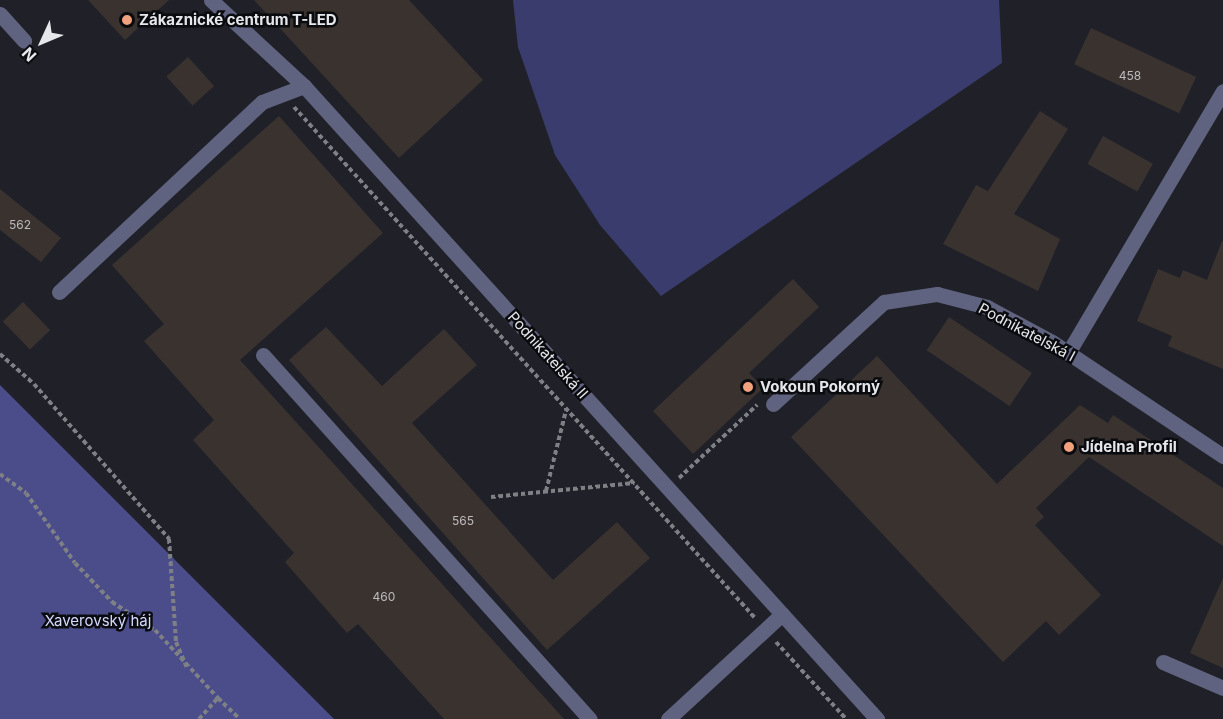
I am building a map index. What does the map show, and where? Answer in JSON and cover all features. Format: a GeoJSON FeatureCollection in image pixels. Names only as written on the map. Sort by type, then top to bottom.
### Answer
{"type":"FeatureCollection","features":[{"type":"Feature","properties":{"kind":"lane","name":"Podnikatelská Ⅱ"},"geometry":{"type":"LineString","coordinates":[[211,0],[304,86],[877,719]]}},
{"type":"Feature","properties":{"kind":"lane"},"geometry":{"type":"LineString","coordinates":[[0,14],[24,41]]}},
{"type":"Feature","properties":{"kind":"lane"},"geometry":{"type":"LineString","coordinates":[[59,292],[262,102],[304,86]]}},
{"type":"Feature","properties":{"kind":"lane"},"geometry":{"type":"LineString","coordinates":[[1068,353],[1223,91]]}},
{"type":"Feature","properties":{"kind":"lane","name":"Podnikatelská Ⅰ"},"geometry":{"type":"LineString","coordinates":[[773,404],[884,302],[937,294],[987,307],[1068,353],[1223,456]]}},
{"type":"Feature","properties":{"kind":"lane"},"geometry":{"type":"LineString","coordinates":[[263,355],[590,719]]}},
{"type":"Feature","properties":{"kind":"lane"},"geometry":{"type":"LineString","coordinates":[[668,719],[782,614]]}},
{"type":"Feature","properties":{"kind":"lane"},"geometry":{"type":"LineString","coordinates":[[1163,662],[1223,688]]}},
{"type":"Feature","properties":{"kind":"path"},"geometry":{"type":"LineString","coordinates":[[282,93],[846,719]]}},
{"type":"Feature","properties":{"kind":"path"},"geometry":{"type":"LineString","coordinates":[[0,354],[34,384],[168,539],[176,642],[187,668]]}},
{"type":"Feature","properties":{"kind":"path"},"geometry":{"type":"LineString","coordinates":[[687,470],[758,405],[773,404]]}},
{"type":"Feature","properties":{"kind":"path"},"geometry":{"type":"LineString","coordinates":[[546,492],[567,409]]}},
{"type":"Feature","properties":{"kind":"path"},"geometry":{"type":"LineString","coordinates":[[0,474],[26,493],[75,563],[97,586],[155,630],[187,668],[240,719]]}},
{"type":"Feature","properties":{"kind":"path"},"geometry":{"type":"LineString","coordinates":[[491,497],[661,481]]}},
{"type":"Feature","properties":{"kind":"path"},"geometry":{"type":"LineString","coordinates":[[199,719],[218,698]]}},
{"type":"Feature","properties":{"kind":"shaded area"},"geometry":{"type":"Polygon","coordinates":[[[513,0],[999,0],[1002,63],[661,296],[600,225],[555,155],[518,47],[513,0]]]}},
{"type":"Feature","properties":{"kind":"green space","name":"Xaverovský háj"},"geometry":{"type":"Polygon","coordinates":[[[0,385],[334,719],[0,719],[0,385]]]}},
{"type":"Feature","properties":{"kind":"building","name":"Zákaznické centrum T-LED"},"geometry":{"type":"Polygon","coordinates":[[[88,0],[169,0],[125,40],[88,0]]]}},
{"type":"Feature","properties":{"kind":"building"},"geometry":{"type":"Polygon","coordinates":[[[254,0],[409,0],[483,80],[399,158],[254,0]]]}},
{"type":"Feature","properties":{"kind":"building"},"geometry":{"type":"Polygon","coordinates":[[[1091,28],[1196,77],[1179,113],[1074,64],[1091,28]]]}},
{"type":"Feature","properties":{"kind":"building"},"geometry":{"type":"Polygon","coordinates":[[[188,57],[214,86],[193,105],[166,76],[188,57]]]}},
{"type":"Feature","properties":{"kind":"building"},"geometry":{"type":"Polygon","coordinates":[[[1040,111],[1068,129],[1014,214],[1060,239],[1038,291],[943,244],[976,185],[988,191],[1040,111]]]}},
{"type":"Feature","properties":{"kind":"building"},"geometry":{"type":"Polygon","coordinates":[[[279,116],[383,233],[240,360],[564,719],[444,719],[358,624],[347,633],[285,562],[294,553],[193,440],[214,420],[144,341],[164,324],[112,265],[279,116]]]}},
{"type":"Feature","properties":{"kind":"building"},"geometry":{"type":"Polygon","coordinates":[[[1103,136],[1153,164],[1137,192],[1087,164],[1103,136]]]}},
{"type":"Feature","properties":{"kind":"building"},"geometry":{"type":"Polygon","coordinates":[[[0,189],[61,238],[41,262],[0,230],[0,189]]]}},
{"type":"Feature","properties":{"kind":"building"},"geometry":{"type":"Polygon","coordinates":[[[1222,241],[1223,369],[1168,346],[1172,336],[1137,321],[1158,269],[1180,278],[1183,270],[1207,280],[1222,241]]]}},
{"type":"Feature","properties":{"kind":"building"},"geometry":{"type":"Polygon","coordinates":[[[793,279],[819,307],[749,373],[763,388],[693,454],[653,411],[793,279]]]}},
{"type":"Feature","properties":{"kind":"building"},"geometry":{"type":"Polygon","coordinates":[[[23,302],[50,330],[30,350],[3,321],[23,302]]]}},
{"type":"Feature","properties":{"kind":"building"},"geometry":{"type":"Polygon","coordinates":[[[949,317],[1032,373],[1010,406],[927,350],[949,317]]]}},
{"type":"Feature","properties":{"kind":"building"},"geometry":{"type":"Polygon","coordinates":[[[326,327],[382,386],[444,329],[477,365],[412,423],[553,580],[617,522],[650,558],[547,650],[289,360],[326,327]]]}},
{"type":"Feature","properties":{"kind":"building"},"geometry":{"type":"Polygon","coordinates":[[[877,356],[997,484],[1080,405],[1108,423],[1113,415],[1223,488],[1223,546],[1089,457],[1036,508],[1044,517],[1035,525],[1101,595],[1059,635],[1046,621],[1003,662],[791,437],[877,356]]]}},
{"type":"Feature","properties":{"kind":"building"},"geometry":{"type":"Polygon","coordinates":[[[1223,578],[1223,668],[1190,653],[1223,578]]]}},
{"type":"Feature","properties":{"kind":"place","name":"Zákaznické centrum T-LED"},"geometry":{"type":"Point","coordinates":[127,20]}},
{"type":"Feature","properties":{"kind":"place","name":"Vokoun Pokorný"},"geometry":{"type":"Point","coordinates":[748,387]}},
{"type":"Feature","properties":{"kind":"place","name":"Jídelna Profil"},"geometry":{"type":"Point","coordinates":[1069,447]}}]}
